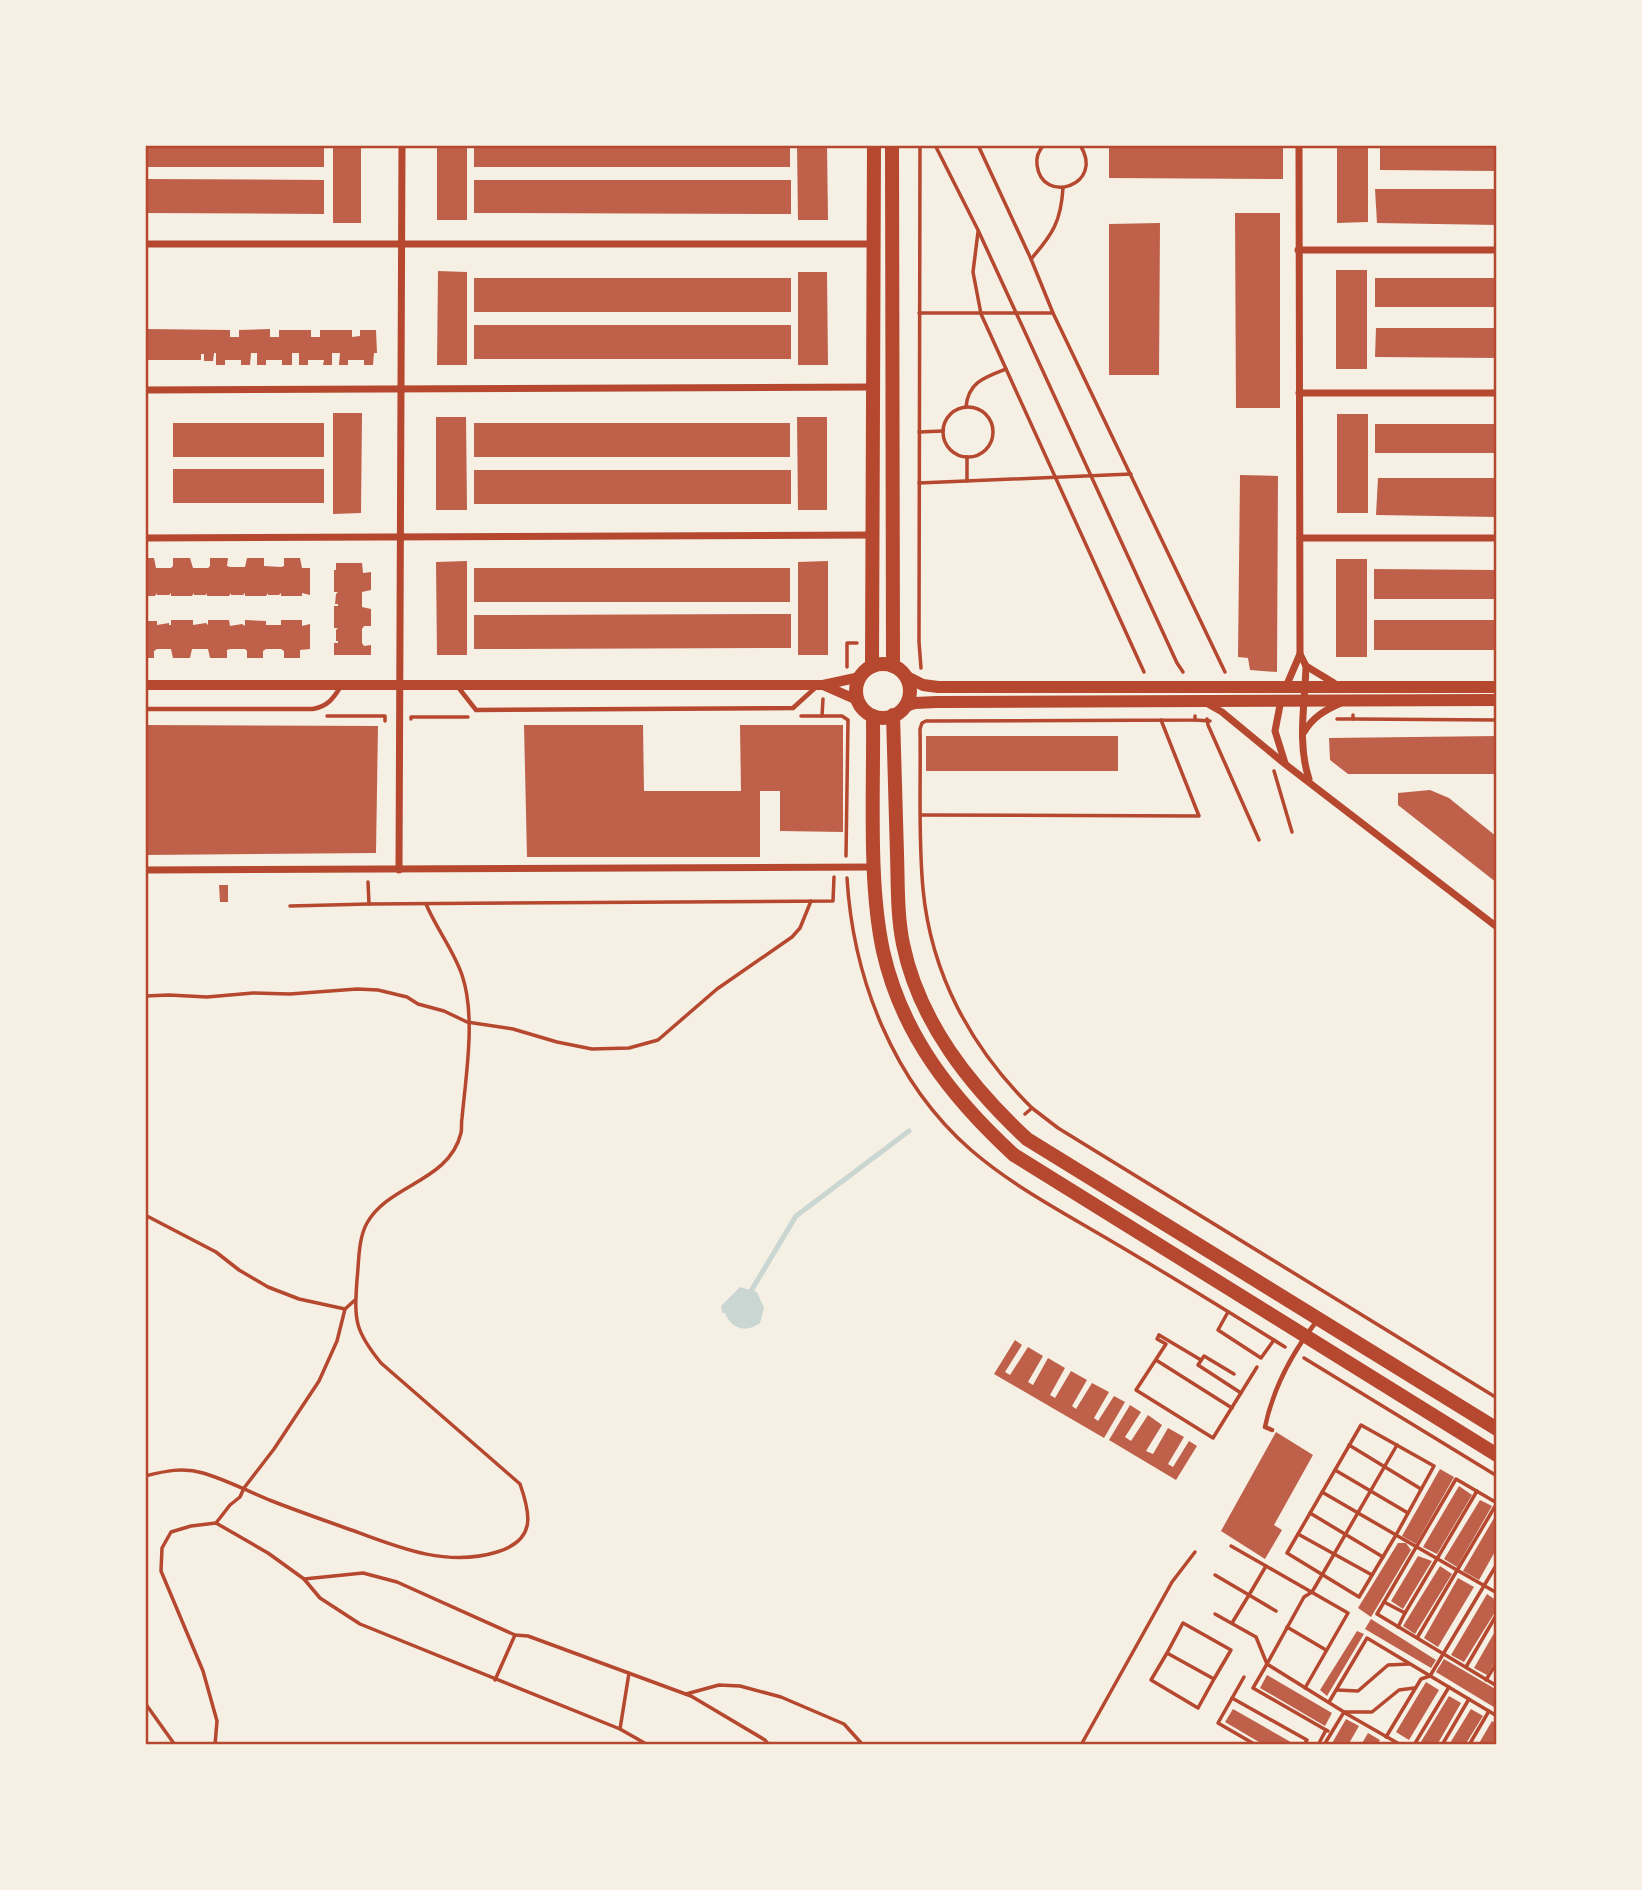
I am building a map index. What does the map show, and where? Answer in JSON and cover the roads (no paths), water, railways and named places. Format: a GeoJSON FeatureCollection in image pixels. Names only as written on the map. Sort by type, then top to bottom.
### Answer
{"type":"FeatureCollection","features":[{"type":"Feature","properties":{"kind":"main road"},"geometry":{"type":"LineString","coordinates":[[872,666],[874,145]]}},
{"type":"Feature","properties":{"kind":"main road"},"geometry":{"type":"LineString","coordinates":[[892,145],[893,666]]}},
{"type":"Feature","properties":{"kind":"main road"},"geometry":{"type":"LineString","coordinates":[[1497,687],[1260,687],[1194,694],[915,703],[880,718],[861,707],[856,685],[872,666],[879,664],[893,666],[923,685],[938,687],[1194,694],[1305,701],[1497,700]]}},
{"type":"Feature","properties":{"kind":"main road"},"geometry":{"type":"LineString","coordinates":[[905,676],[910,691],[899,711],[898,905],[902,944],[916,990],[935,1028],[964,1072],[992,1107],[1027,1139],[1497,1429]]}},
{"type":"Feature","properties":{"kind":"main road"},"geometry":{"type":"LineString","coordinates":[[873,716],[874,867],[883,950],[898,999],[918,1039],[940,1076],[977,1122],[1014,1155],[1497,1455]]}},
{"type":"Feature","properties":{"kind":"street"},"geometry":{"type":"LineString","coordinates":[[398,870],[402,145]]}},
{"type":"Feature","properties":{"kind":"street"},"geometry":{"type":"LineString","coordinates":[[1299,145],[1300,654],[1306,666],[1301,742],[1309,780]]}},
{"type":"Feature","properties":{"kind":"street"},"geometry":{"type":"LineString","coordinates":[[145,244],[874,244]]}},
{"type":"Feature","properties":{"kind":"street"},"geometry":{"type":"LineString","coordinates":[[1298,250],[1497,250]]}},
{"type":"Feature","properties":{"kind":"street"},"geometry":{"type":"LineString","coordinates":[[145,390],[873,387]]}},
{"type":"Feature","properties":{"kind":"street"},"geometry":{"type":"LineString","coordinates":[[1299,393],[1497,393]]}},
{"type":"Feature","properties":{"kind":"street"},"geometry":{"type":"LineString","coordinates":[[145,538],[873,534]]}},
{"type":"Feature","properties":{"kind":"street"},"geometry":{"type":"LineString","coordinates":[[1300,538],[1497,538]]}},
{"type":"Feature","properties":{"kind":"street"},"geometry":{"type":"LineString","coordinates":[[1285,764],[1275,730],[1281,700],[1300,654]]}},
{"type":"Feature","properties":{"kind":"street"},"geometry":{"type":"LineString","coordinates":[[1306,666],[1330,682],[1345,687]]}},
{"type":"Feature","properties":{"kind":"street"},"geometry":{"type":"LineString","coordinates":[[1260,687],[1281,680],[1291,672]]}},
{"type":"Feature","properties":{"kind":"street"},"geometry":{"type":"LineString","coordinates":[[145,685],[820,685],[860,677]]}},
{"type":"Feature","properties":{"kind":"street"},"geometry":{"type":"LineString","coordinates":[[820,685],[858,700]]}},
{"type":"Feature","properties":{"kind":"street"},"geometry":{"type":"LineString","coordinates":[[1194,694],[1222,712],[1285,764],[1497,927]]}},
{"type":"Feature","properties":{"kind":"street"},"geometry":{"type":"LineString","coordinates":[[1301,742],[1305,730],[1320,714],[1353,699]]}},
{"type":"Feature","properties":{"kind":"street"},"geometry":{"type":"LineString","coordinates":[[145,870],[874,867]]}},
{"type":"Feature","properties":{"kind":"lane"},"geometry":{"type":"LineString","coordinates":[[145,709],[313,709],[323,707],[332,700],[341,685]]}},
{"type":"Feature","properties":{"kind":"lane"},"geometry":{"type":"LineString","coordinates":[[458,686],[475,710],[489,710],[793,708],[820,685]]}},
{"type":"Feature","properties":{"kind":"lane"},"geometry":{"type":"LineString","coordinates":[[1272,1430],[1265,1427],[1270,1404],[1294,1352],[1319,1319]]}},
{"type":"Feature","properties":{"kind":"waterway"},"geometry":{"type":"LineString","coordinates":[[751,1291],[796,1216],[909,1131]]}}]}
